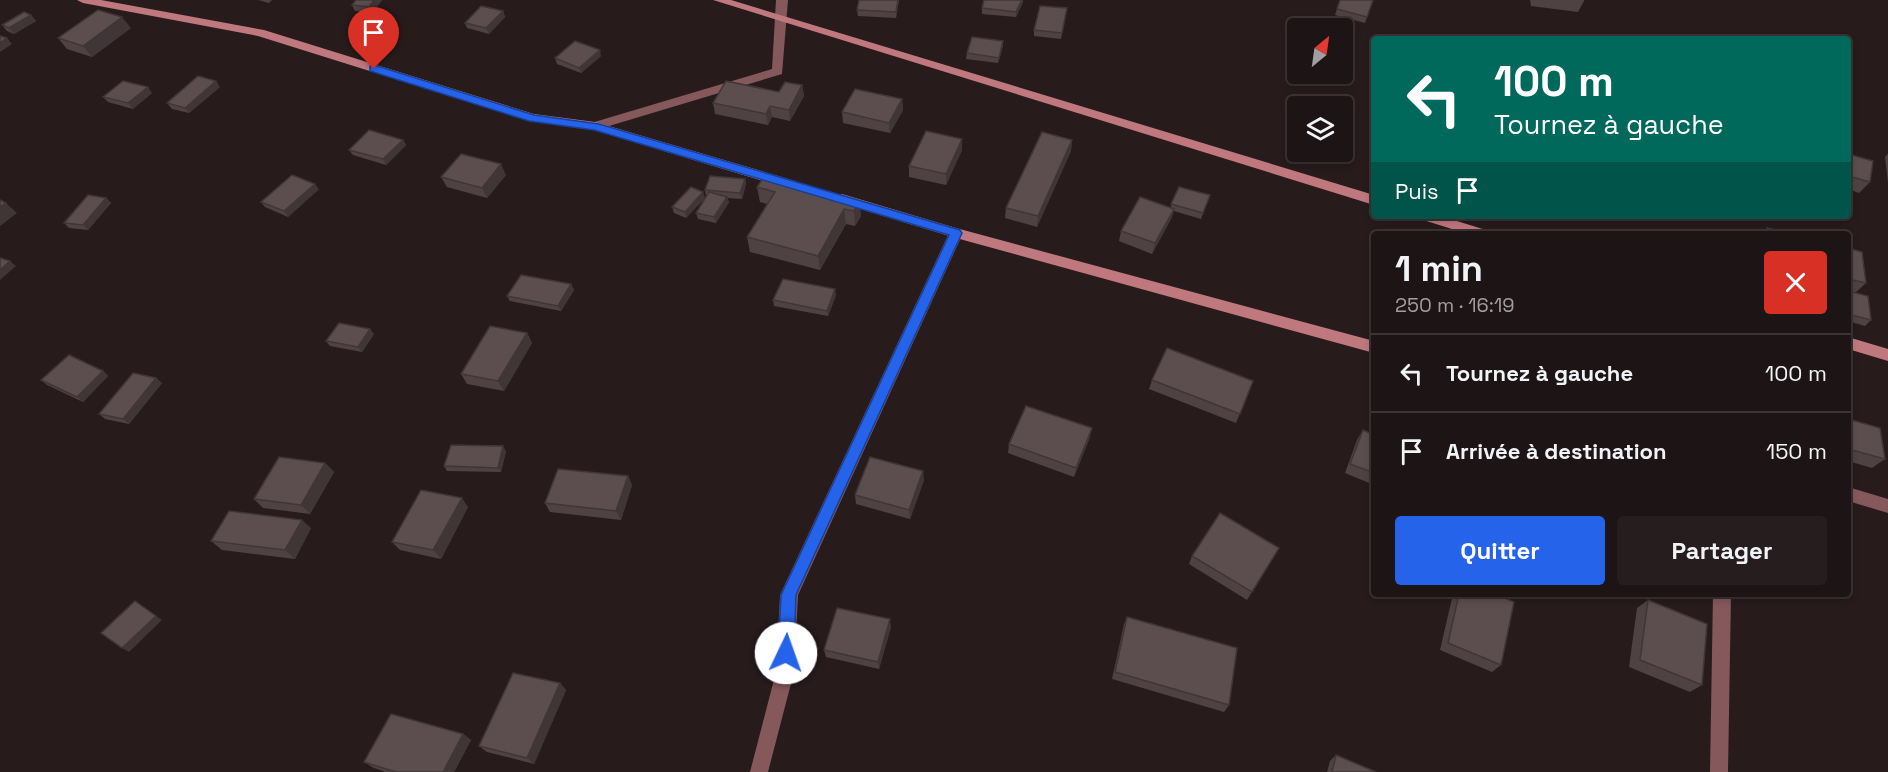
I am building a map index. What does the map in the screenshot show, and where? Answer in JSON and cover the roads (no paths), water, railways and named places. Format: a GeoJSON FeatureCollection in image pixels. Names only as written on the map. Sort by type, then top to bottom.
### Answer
{"type":"FeatureCollection","features":[{"type":"Feature","properties":{"kind":"street"},"geometry":{"type":"LineString","coordinates":[[83,0],[260,33],[533,118],[595,126],[798,186]]}},
{"type":"Feature","properties":{"kind":"street"},"geometry":{"type":"LineString","coordinates":[[719,0],[1371,199]]}},
{"type":"Feature","properties":{"kind":"street"},"geometry":{"type":"LineString","coordinates":[[595,126],[778,71],[782,0]]}},
{"type":"Feature","properties":{"kind":"street"},"geometry":{"type":"LineString","coordinates":[[832,196],[956,233],[1371,346]]}},
{"type":"Feature","properties":{"kind":"street"},"geometry":{"type":"LineString","coordinates":[[1432,219],[1458,230]]}},
{"type":"Feature","properties":{"kind":"street"},"geometry":{"type":"LineString","coordinates":[[759,772],[785,672],[789,595],[956,233]]}},
{"type":"Feature","properties":{"kind":"street"},"geometry":{"type":"LineString","coordinates":[[1851,344],[1888,354]]}},
{"type":"Feature","properties":{"kind":"street"},"geometry":{"type":"LineString","coordinates":[[1851,495],[1888,506]]}},
{"type":"Feature","properties":{"kind":"street"},"geometry":{"type":"LineString","coordinates":[[1719,772],[1722,597]]}}]}
